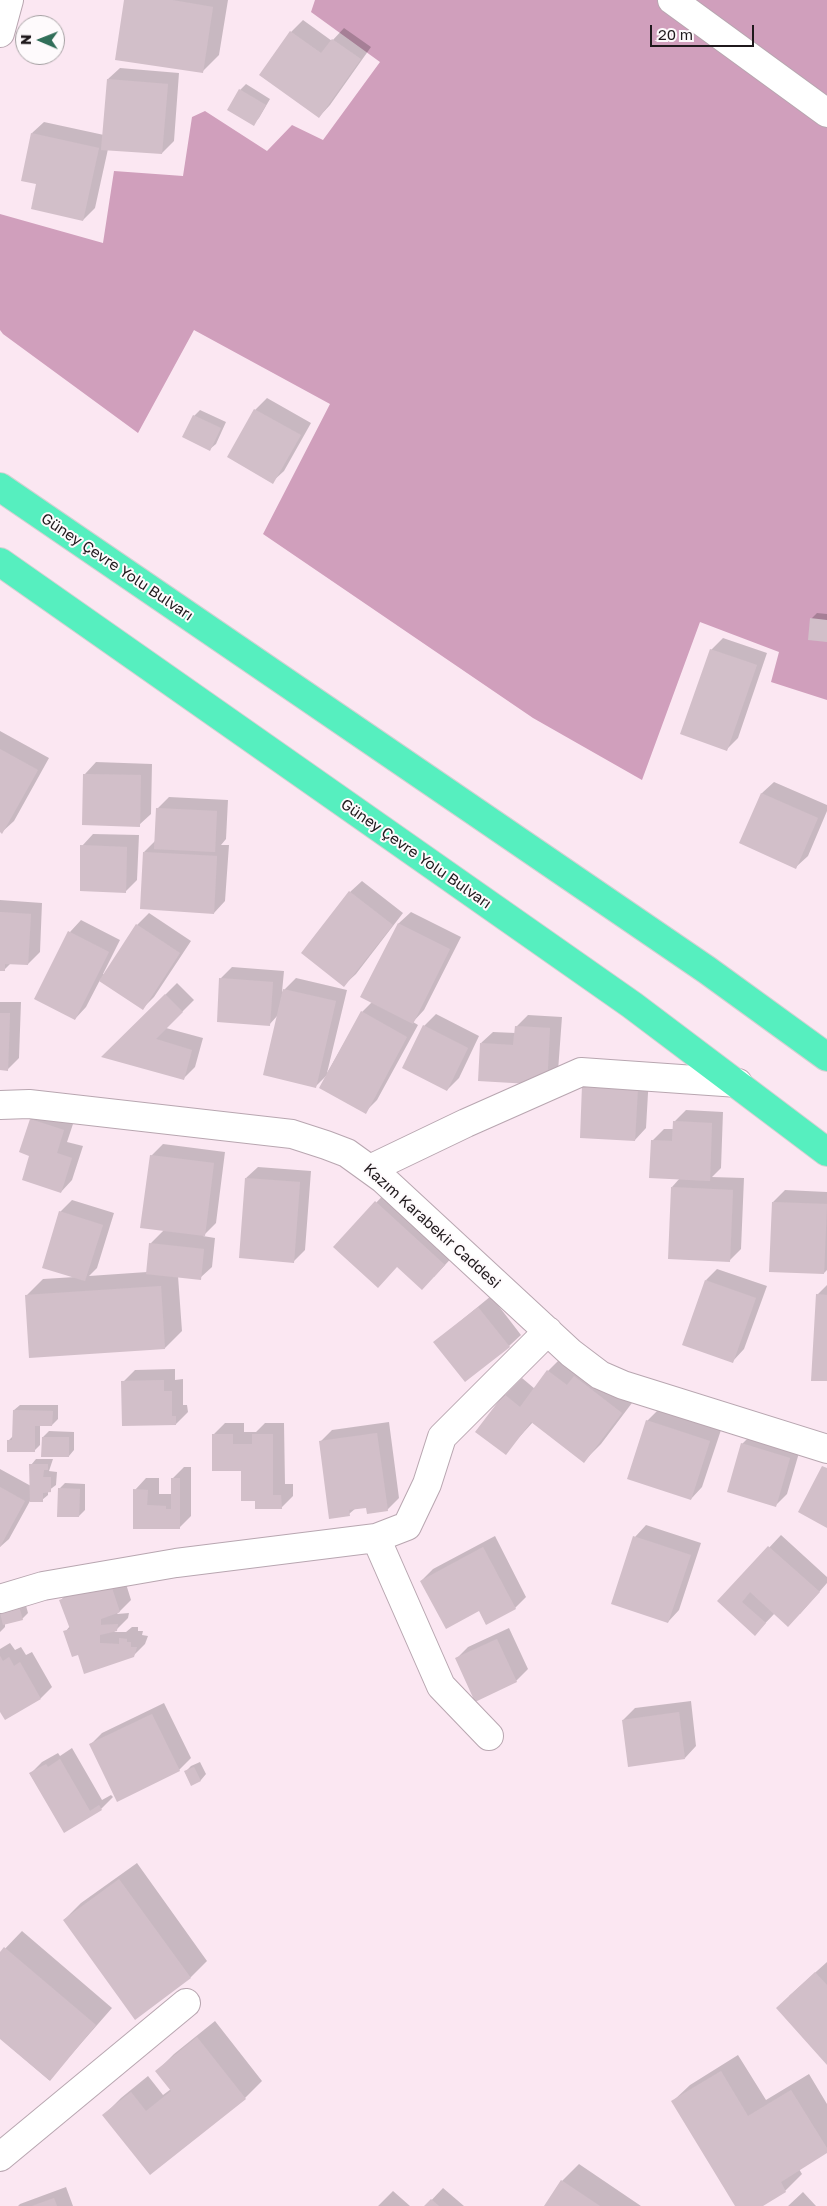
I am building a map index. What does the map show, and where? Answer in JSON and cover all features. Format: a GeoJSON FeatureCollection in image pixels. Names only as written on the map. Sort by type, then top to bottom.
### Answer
{"type":"FeatureCollection","features":[{"type":"Feature","properties":{"kind":"highway","name":"Güney Çevre Yolu Bulvarı"},"geometry":{"type":"LineString","coordinates":[[0,487],[707,970],[827,1057]]}},
{"type":"Feature","properties":{"kind":"highway","name":"Güney Çevre Yolu Bulvarı"},"geometry":{"type":"LineString","coordinates":[[0,562],[632,1004],[827,1152]]}},
{"type":"Feature","properties":{"kind":"street"},"geometry":{"type":"LineString","coordinates":[[0,33],[9,0]]}},
{"type":"Feature","properties":{"kind":"street"},"geometry":{"type":"LineString","coordinates":[[672,0],[827,113]]}},
{"type":"Feature","properties":{"kind":"street"},"geometry":{"type":"LineString","coordinates":[[370,1169],[466,1123],[581,1072],[738,1083]]}},
{"type":"Feature","properties":{"kind":"street","name":"Kazım Karabekir Caddesi"},"geometry":{"type":"LineString","coordinates":[[0,1104],[29,1104],[292,1134],[347,1153],[370,1169],[571,1353],[600,1374],[623,1385],[827,1449]]}},
{"type":"Feature","properties":{"kind":"street"},"geometry":{"type":"LineString","coordinates":[[0,1599],[43,1586],[176,1563],[376,1538],[407,1526],[427,1484],[442,1437],[548,1331]]}},
{"type":"Feature","properties":{"kind":"street"},"geometry":{"type":"LineString","coordinates":[[376,1538],[441,1686],[489,1736]]}},
{"type":"Feature","properties":{"kind":"street"},"geometry":{"type":"LineString","coordinates":[[0,2157],[186,2003]]}},
{"type":"Feature","properties":{"kind":"shaded area"},"geometry":{"type":"Polygon","coordinates":[[[315,0],[827,0],[827,700],[771,682],[779,652],[700,622],[642,780],[533,718],[263,534],[330,404],[194,330],[138,433],[0,330],[0,214],[103,243],[114,171],[183,176],[192,117],[205,111],[267,151],[292,125],[323,140],[380,62],[311,12],[315,0]]]}},
{"type":"Feature","properties":{"kind":"building"},"geometry":{"type":"Polygon","coordinates":[[[124,0],[172,0],[213,7],[203,73],[115,60],[124,0]]]}},
{"type":"Feature","properties":{"kind":"building"},"geometry":{"type":"Polygon","coordinates":[[[290,31],[321,53],[332,39],[361,59],[319,118],[259,75],[290,31]]]}},
{"type":"Feature","properties":{"kind":"building"},"geometry":{"type":"Polygon","coordinates":[[[107,79],[168,84],[162,154],[101,150],[107,79]]]}},
{"type":"Feature","properties":{"kind":"building"},"geometry":{"type":"Polygon","coordinates":[[[239,89],[266,105],[254,126],[227,110],[239,89]]]}},
{"type":"Feature","properties":{"kind":"building"},"geometry":{"type":"Polygon","coordinates":[[[31,133],[99,148],[83,221],[31,209],[36,184],[21,181],[31,133]]]}},
{"type":"Feature","properties":{"kind":"building"},"geometry":{"type":"Polygon","coordinates":[[[254,409],[301,435],[273,484],[227,457],[254,409]]]}},
{"type":"Feature","properties":{"kind":"building"},"geometry":{"type":"Polygon","coordinates":[[[193,415],[221,428],[210,451],[182,437],[193,415]]]}},
{"type":"Feature","properties":{"kind":"building"},"geometry":{"type":"Polygon","coordinates":[[[810,618],[827,620],[827,642],[808,640],[810,618]]]}},
{"type":"Feature","properties":{"kind":"building"},"geometry":{"type":"Polygon","coordinates":[[[710,649],[757,665],[727,751],[680,734],[710,649]]]}},
{"type":"Feature","properties":{"kind":"building"},"geometry":{"type":"Polygon","coordinates":[[[0,749],[38,770],[2,834],[0,832],[0,749]]]}},
{"type":"Feature","properties":{"kind":"building"},"geometry":{"type":"Polygon","coordinates":[[[83,774],[141,775],[140,827],[82,825],[83,774]]]}},
{"type":"Feature","properties":{"kind":"building"},"geometry":{"type":"Polygon","coordinates":[[[761,793],[818,818],[796,869],[739,843],[761,793]]]}},
{"type":"Feature","properties":{"kind":"building"},"geometry":{"type":"Polygon","coordinates":[[[156,808],[217,811],[215,852],[154,849],[156,808]]]}},
{"type":"Feature","properties":{"kind":"building"},"geometry":{"type":"Polygon","coordinates":[[[80,845],[127,847],[126,893],[80,891],[80,845]]]}},
{"type":"Feature","properties":{"kind":"building"},"geometry":{"type":"Polygon","coordinates":[[[143,852],[217,856],[214,914],[140,909],[143,852]]]}},
{"type":"Feature","properties":{"kind":"building"},"geometry":{"type":"Polygon","coordinates":[[[349,891],[393,925],[344,987],[301,953],[349,891]]]}},
{"type":"Feature","properties":{"kind":"building"},"geometry":{"type":"Polygon","coordinates":[[[0,912],[31,914],[28,965],[5,964],[5,971],[0,971],[0,912]]]}},
{"type":"Feature","properties":{"kind":"building"},"geometry":{"type":"Polygon","coordinates":[[[398,923],[450,949],[413,1024],[360,997],[398,923]]]}},
{"type":"Feature","properties":{"kind":"building"},"geometry":{"type":"Polygon","coordinates":[[[136,924],[180,953],[143,1010],[99,981],[136,924]]]}},
{"type":"Feature","properties":{"kind":"building"},"geometry":{"type":"Polygon","coordinates":[[[68,931],[109,952],[75,1020],[34,999],[68,931]]]}},
{"type":"Feature","properties":{"kind":"building"},"geometry":{"type":"Polygon","coordinates":[[[219,978],[273,982],[270,1026],[217,1022],[219,978]]]}},
{"type":"Feature","properties":{"kind":"building"},"geometry":{"type":"Polygon","coordinates":[[[283,989],[336,1001],[316,1088],[263,1075],[283,989]]]}},
{"type":"Feature","properties":{"kind":"building"},"geometry":{"type":"Polygon","coordinates":[[[165,994],[183,1012],[156,1039],[192,1050],[184,1080],[101,1057],[165,994]]]}},
{"type":"Feature","properties":{"kind":"building"},"geometry":{"type":"Polygon","coordinates":[[[361,1011],[407,1037],[366,1114],[319,1088],[361,1011]]]}},
{"type":"Feature","properties":{"kind":"building"},"geometry":{"type":"Polygon","coordinates":[[[0,1013],[10,1013],[8,1071],[0,1070],[0,1013]]]}},
{"type":"Feature","properties":{"kind":"building"},"geometry":{"type":"Polygon","coordinates":[[[423,1025],[468,1048],[447,1091],[402,1068],[423,1025]]]}},
{"type":"Feature","properties":{"kind":"building"},"geometry":{"type":"Polygon","coordinates":[[[515,1026],[550,1028],[547,1085],[478,1081],[480,1043],[513,1045],[515,1026]]]}},
{"type":"Feature","properties":{"kind":"building"},"geometry":{"type":"Polygon","coordinates":[[[582,1085],[638,1087],[635,1141],[580,1138],[582,1085]]]}},
{"type":"Feature","properties":{"kind":"building"},"geometry":{"type":"Polygon","coordinates":[[[30,1119],[64,1130],[57,1153],[72,1158],[61,1193],[22,1180],[29,1156],[19,1152],[30,1119]]]}},
{"type":"Feature","properties":{"kind":"building"},"geometry":{"type":"Polygon","coordinates":[[[673,1121],[712,1123],[710,1181],[649,1178],[651,1140],[672,1141],[673,1121]]]}},
{"type":"Feature","properties":{"kind":"building"},"geometry":{"type":"Polygon","coordinates":[[[150,1155],[214,1163],[205,1236],[140,1228],[150,1155]]]}},
{"type":"Feature","properties":{"kind":"building"},"geometry":{"type":"Polygon","coordinates":[[[245,1178],[300,1182],[294,1263],[239,1258],[245,1178]]]}},
{"type":"Feature","properties":{"kind":"building"},"geometry":{"type":"Polygon","coordinates":[[[671,1187],[733,1190],[730,1262],[668,1259],[671,1187]]]}},
{"type":"Feature","properties":{"kind":"building"},"geometry":{"type":"Polygon","coordinates":[[[375,1201],[445,1265],[422,1290],[397,1267],[378,1288],[333,1247],[375,1201]]]}},
{"type":"Feature","properties":{"kind":"building"},"geometry":{"type":"Polygon","coordinates":[[[772,1202],[827,1204],[824,1274],[769,1272],[772,1202]]]}},
{"type":"Feature","properties":{"kind":"building"},"geometry":{"type":"Polygon","coordinates":[[[59,1211],[103,1225],[85,1281],[42,1268],[59,1211]]]}},
{"type":"Feature","properties":{"kind":"building"},"geometry":{"type":"Polygon","coordinates":[[[149,1243],[204,1249],[201,1280],[146,1274],[149,1243]]]}},
{"type":"Feature","properties":{"kind":"building"},"geometry":{"type":"Polygon","coordinates":[[[705,1280],[756,1298],[733,1363],[682,1345],[705,1280]]]}},
{"type":"Feature","properties":{"kind":"building"},"geometry":{"type":"Polygon","coordinates":[[[161,1286],[165,1349],[29,1358],[25,1295],[161,1286]]]}},
{"type":"Feature","properties":{"kind":"building"},"geometry":{"type":"Polygon","coordinates":[[[816,1294],[827,1295],[827,1381],[811,1381],[816,1294]]]}},
{"type":"Feature","properties":{"kind":"building"},"geometry":{"type":"Polygon","coordinates":[[[478,1307],[510,1347],[465,1382],[433,1342],[478,1307]]]}},
{"type":"Feature","properties":{"kind":"building"},"geometry":{"type":"Polygon","coordinates":[[[547,1370],[567,1385],[574,1376],[622,1413],[584,1463],[531,1422],[506,1455],[475,1432],[504,1394],[520,1407],[547,1370]]]}},
{"type":"Feature","properties":{"kind":"building"},"geometry":{"type":"Polygon","coordinates":[[[164,1380],[164,1391],[172,1391],[172,1416],[176,1416],[176,1425],[122,1426],[121,1381],[164,1380]]]}},
{"type":"Feature","properties":{"kind":"building"},"geometry":{"type":"Polygon","coordinates":[[[13,1410],[53,1411],[52,1426],[35,1426],[35,1452],[7,1452],[7,1440],[12,1440],[13,1410]]]}},
{"type":"Feature","properties":{"kind":"building"},"geometry":{"type":"Polygon","coordinates":[[[646,1420],[710,1441],[691,1500],[627,1479],[646,1420]]]}},
{"type":"Feature","properties":{"kind":"building"},"geometry":{"type":"Polygon","coordinates":[[[377,1433],[388,1511],[367,1514],[366,1508],[349,1510],[350,1516],[329,1519],[319,1441],[377,1433]]]}},
{"type":"Feature","properties":{"kind":"building"},"geometry":{"type":"Polygon","coordinates":[[[212,1434],[233,1434],[233,1444],[252,1444],[252,1434],[273,1434],[273,1495],[281,1495],[282,1509],[255,1509],[255,1501],[241,1501],[241,1471],[212,1471],[212,1434]]]}},
{"type":"Feature","properties":{"kind":"building"},"geometry":{"type":"Polygon","coordinates":[[[42,1437],[69,1437],[69,1457],[41,1457],[42,1437]]]}},
{"type":"Feature","properties":{"kind":"building"},"geometry":{"type":"Polygon","coordinates":[[[741,1443],[790,1458],[776,1507],[727,1492],[741,1443]]]}},
{"type":"Feature","properties":{"kind":"building"},"geometry":{"type":"Polygon","coordinates":[[[29,1464],[48,1464],[48,1470],[44,1470],[43,1477],[51,1477],[51,1492],[43,1493],[43,1502],[30,1502],[29,1464]]]}},
{"type":"Feature","properties":{"kind":"building"},"geometry":{"type":"Polygon","coordinates":[[[822,1466],[827,1468],[827,1528],[798,1512],[822,1466]]]}},
{"type":"Feature","properties":{"kind":"building"},"geometry":{"type":"Polygon","coordinates":[[[171,1478],[180,1478],[180,1529],[133,1529],[133,1489],[148,1490],[147,1505],[166,1506],[166,1509],[171,1509],[171,1478]]]}},
{"type":"Feature","properties":{"kind":"building"},"geometry":{"type":"Polygon","coordinates":[[[0,1487],[25,1501],[0,1547],[0,1487]]]}},
{"type":"Feature","properties":{"kind":"building"},"geometry":{"type":"Polygon","coordinates":[[[58,1488],[80,1489],[79,1517],[57,1517],[58,1488]]]}},
{"type":"Feature","properties":{"kind":"building"},"geometry":{"type":"Polygon","coordinates":[[[633,1536],[691,1555],[668,1623],[611,1604],[633,1536]]]}},
{"type":"Feature","properties":{"kind":"building"},"geometry":{"type":"Polygon","coordinates":[[[768,1546],[820,1592],[788,1627],[750,1592],[742,1602],[766,1623],[755,1636],[717,1601],[768,1546]]]}},
{"type":"Feature","properties":{"kind":"building"},"geometry":{"type":"Polygon","coordinates":[[[483,1547],[516,1609],[486,1625],[479,1611],[446,1629],[420,1581],[483,1547]]]}},
{"type":"Feature","properties":{"kind":"building"},"geometry":{"type":"Polygon","coordinates":[[[110,1582],[120,1612],[101,1619],[101,1625],[118,1624],[117,1631],[100,1635],[100,1643],[119,1644],[119,1638],[127,1639],[127,1642],[131,1642],[131,1647],[137,1647],[134,1657],[84,1674],[78,1655],[72,1657],[63,1631],[70,1629],[59,1600],[110,1582]]]}},
{"type":"Feature","properties":{"kind":"building"},"geometry":{"type":"Polygon","coordinates":[[[18,1603],[23,1620],[3,1625],[0,1612],[18,1603]]]}},
{"type":"Feature","properties":{"kind":"building"},"geometry":{"type":"Polygon","coordinates":[[[497,1639],[517,1682],[475,1702],[455,1658],[497,1639]]]}},
{"type":"Feature","properties":{"kind":"building"},"geometry":{"type":"Polygon","coordinates":[[[0,1656],[3,1661],[9,1657],[14,1666],[20,1662],[41,1699],[5,1720],[0,1712],[0,1656]]]}},
{"type":"Feature","properties":{"kind":"building"},"geometry":{"type":"Polygon","coordinates":[[[679,1712],[685,1759],[628,1767],[622,1720],[679,1712]]]}},
{"type":"Feature","properties":{"kind":"building"},"geometry":{"type":"Polygon","coordinates":[[[152,1714],[180,1771],[117,1802],[89,1744],[152,1714]]]}},
{"type":"Feature","properties":{"kind":"building"},"geometry":{"type":"Polygon","coordinates":[[[60,1759],[90,1811],[99,1805],[102,1810],[64,1833],[29,1773],[46,1764],[48,1767],[60,1759]]]}},
{"type":"Feature","properties":{"kind":"building"},"geometry":{"type":"Polygon","coordinates":[[[194,1767],[201,1781],[191,1786],[184,1771],[194,1767]]]}},
{"type":"Feature","properties":{"kind":"building"},"geometry":{"type":"Polygon","coordinates":[[[119,1879],[191,1978],[135,2020],[63,1920],[119,1879]]]}},
{"type":"Feature","properties":{"kind":"building"},"geometry":{"type":"Polygon","coordinates":[[[4,1947],[96,2025],[50,2081],[0,2039],[0,1952],[4,1947]]]}},
{"type":"Feature","properties":{"kind":"building"},"geometry":{"type":"Polygon","coordinates":[[[815,1972],[827,1985],[827,2065],[776,2008],[815,1972]]]}},
{"type":"Feature","properties":{"kind":"building"},"geometry":{"type":"Polygon","coordinates":[[[197,2037],[246,2099],[150,2175],[102,2115],[131,2092],[146,2111],[171,2091],[155,2071],[197,2037]]]}},
{"type":"Feature","properties":{"kind":"building"},"geometry":{"type":"Polygon","coordinates":[[[721,2071],[748,2116],[791,2090],[827,2148],[827,2153],[781,2182],[786,2192],[763,2206],[735,2206],[671,2101],[721,2071]]]}},
{"type":"Feature","properties":{"kind":"building"},"geometry":{"type":"Polygon","coordinates":[[[561,2180],[600,2206],[544,2206],[561,2180]]]}},
{"type":"Feature","properties":{"kind":"building"},"geometry":{"type":"Polygon","coordinates":[[[54,2198],[57,2206],[32,2206],[54,2198]]]}},
{"type":"Feature","properties":{"kind":"building"},"geometry":{"type":"Polygon","coordinates":[[[431,2199],[439,2206],[424,2206],[431,2199]]]}}]}
